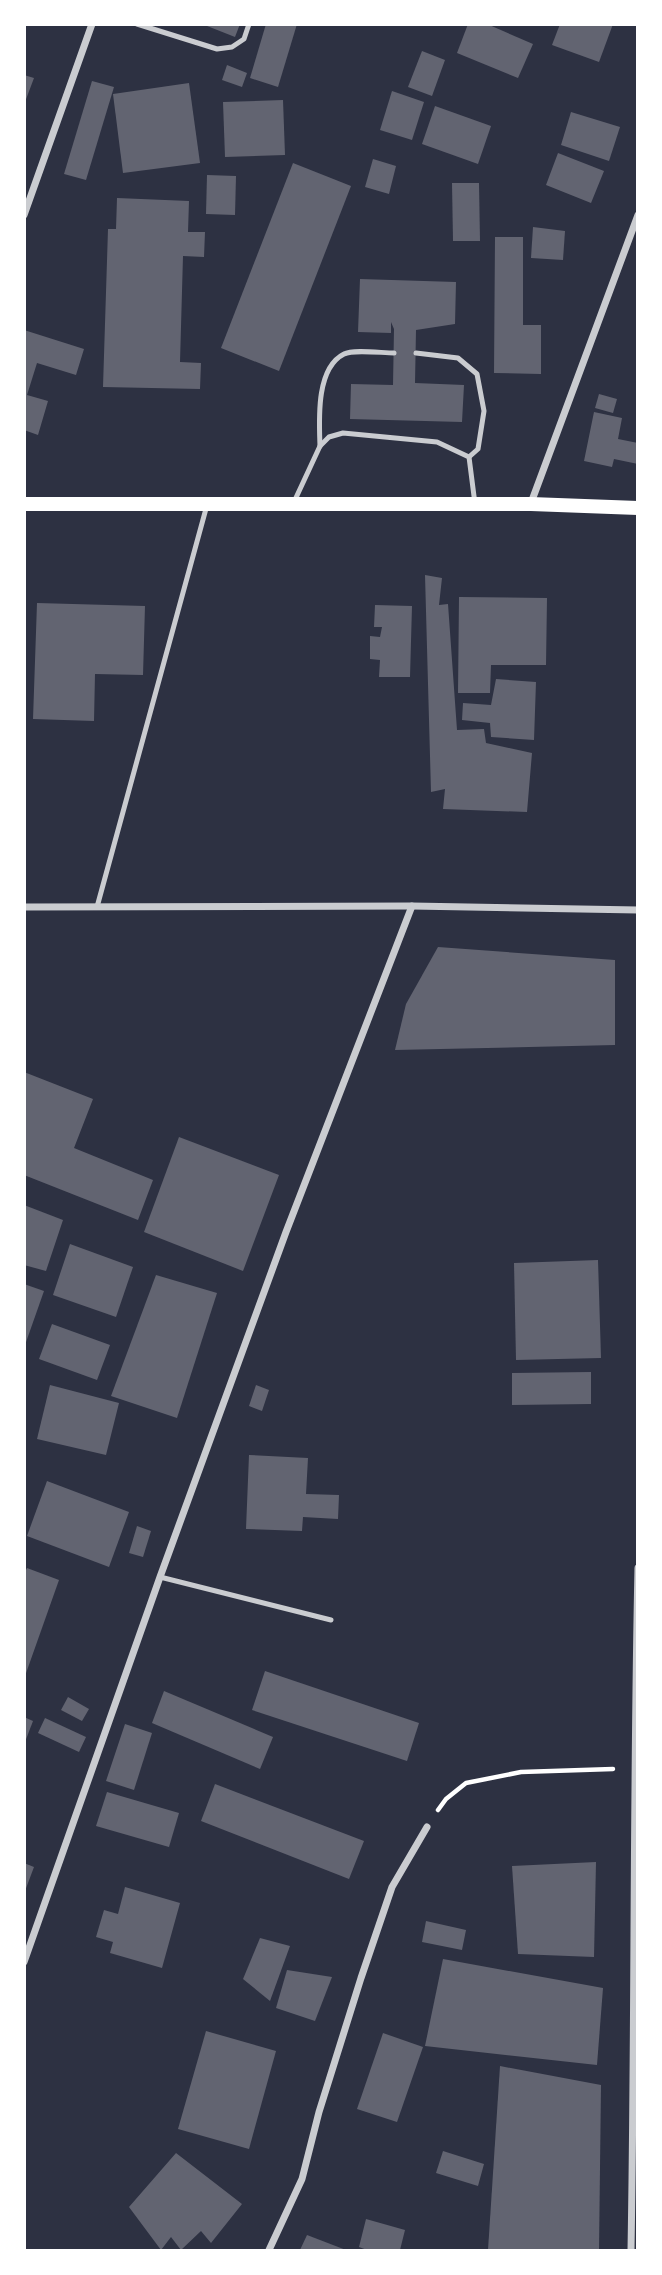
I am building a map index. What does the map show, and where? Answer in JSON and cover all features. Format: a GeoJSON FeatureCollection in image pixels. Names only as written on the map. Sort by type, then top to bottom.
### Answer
{"type":"FeatureCollection","features":[{"type":"Feature","properties":{"kind":"main road"},"geometry":{"type":"LineString","coordinates":[[24,504],[531,504],[638,508]]}},
{"type":"Feature","properties":{"kind":"street"},"geometry":{"type":"LineString","coordinates":[[24,215],[92,24]]}},
{"type":"Feature","properties":{"kind":"street"},"geometry":{"type":"LineString","coordinates":[[531,504],[638,215]]}},
{"type":"Feature","properties":{"kind":"street"},"geometry":{"type":"LineString","coordinates":[[24,1962],[160,1577],[291,1219],[412,906]]}},
{"type":"Feature","properties":{"kind":"street"},"geometry":{"type":"LineString","coordinates":[[24,908],[412,906],[638,910]]}},
{"type":"Feature","properties":{"kind":"street"},"geometry":{"type":"LineString","coordinates":[[631,2250],[638,1568]]}},
{"type":"Feature","properties":{"kind":"street"},"geometry":{"type":"LineString","coordinates":[[269,2250],[302,2179],[319,2112],[360,1978],[392,1887],[427,1826]]}},
{"type":"Feature","properties":{"kind":"lane"},"geometry":{"type":"LineString","coordinates":[[137,24],[217,49],[232,47],[244,40],[249,24]]}},
{"type":"Feature","properties":{"kind":"lane"},"geometry":{"type":"LineString","coordinates":[[320,446],[319,401],[330,365],[346,352],[394,353]]}},
{"type":"Feature","properties":{"kind":"lane"},"geometry":{"type":"LineString","coordinates":[[416,354],[458,358],[477,374],[484,411],[478,449],[469,457]]}},
{"type":"Feature","properties":{"kind":"lane"},"geometry":{"type":"LineString","coordinates":[[293,505],[320,446],[329,437],[343,433],[437,442],[469,457]]}},
{"type":"Feature","properties":{"kind":"lane"},"geometry":{"type":"LineString","coordinates":[[469,457],[475,504]]}},
{"type":"Feature","properties":{"kind":"lane"},"geometry":{"type":"LineString","coordinates":[[97,907],[206,505]]}},
{"type":"Feature","properties":{"kind":"lane"},"geometry":{"type":"LineString","coordinates":[[160,1577],[331,1619]]}},
{"type":"Feature","properties":{"kind":"path"},"geometry":{"type":"LineString","coordinates":[[427,1826],[446,1799],[466,1783],[521,1772],[634,1769]]}},
{"type":"Feature","properties":{"kind":"building"},"geometry":{"type":"Polygon","coordinates":[[[202,24],[240,24],[235,37],[202,24]]]}},
{"type":"Feature","properties":{"kind":"building"},"geometry":{"type":"Polygon","coordinates":[[[266,24],[297,24],[278,87],[250,78],[266,24]]]}},
{"type":"Feature","properties":{"kind":"building"},"geometry":{"type":"Polygon","coordinates":[[[468,24],[487,24],[533,44],[518,78],[457,53],[468,24]]]}},
{"type":"Feature","properties":{"kind":"building"},"geometry":{"type":"Polygon","coordinates":[[[560,24],[613,24],[599,62],[552,45],[560,24]]]}},
{"type":"Feature","properties":{"kind":"building"},"geometry":{"type":"Polygon","coordinates":[[[422,51],[445,60],[432,96],[408,87],[422,51]]]}},
{"type":"Feature","properties":{"kind":"building"},"geometry":{"type":"Polygon","coordinates":[[[227,65],[247,73],[242,87],[222,80],[227,65]]]}},
{"type":"Feature","properties":{"kind":"building"},"geometry":{"type":"Polygon","coordinates":[[[24,75],[34,78],[25,102],[24,102],[24,75]]]}},
{"type":"Feature","properties":{"kind":"building"},"geometry":{"type":"Polygon","coordinates":[[[92,81],[114,87],[86,180],[64,174],[92,81]]]}},
{"type":"Feature","properties":{"kind":"building"},"geometry":{"type":"Polygon","coordinates":[[[189,83],[200,163],[123,173],[113,94],[189,83]]]}},
{"type":"Feature","properties":{"kind":"building"},"geometry":{"type":"Polygon","coordinates":[[[392,91],[424,102],[412,140],[380,130],[392,91]]]}},
{"type":"Feature","properties":{"kind":"building"},"geometry":{"type":"Polygon","coordinates":[[[283,100],[285,155],[225,157],[223,102],[283,100]]]}},
{"type":"Feature","properties":{"kind":"building"},"geometry":{"type":"Polygon","coordinates":[[[435,106],[491,126],[478,164],[422,144],[435,106]]]}},
{"type":"Feature","properties":{"kind":"building"},"geometry":{"type":"Polygon","coordinates":[[[571,112],[620,127],[609,161],[561,145],[571,112]]]}},
{"type":"Feature","properties":{"kind":"building"},"geometry":{"type":"Polygon","coordinates":[[[558,153],[604,171],[591,203],[546,185],[558,153]]]}},
{"type":"Feature","properties":{"kind":"building"},"geometry":{"type":"Polygon","coordinates":[[[373,159],[396,166],[389,194],[365,187],[373,159]]]}},
{"type":"Feature","properties":{"kind":"building"},"geometry":{"type":"Polygon","coordinates":[[[293,163],[351,186],[279,371],[221,348],[293,163]]]}},
{"type":"Feature","properties":{"kind":"building"},"geometry":{"type":"Polygon","coordinates":[[[207,175],[236,176],[235,215],[206,214],[207,175]]]}},
{"type":"Feature","properties":{"kind":"building"},"geometry":{"type":"Polygon","coordinates":[[[452,183],[479,183],[480,241],[453,241],[452,183]]]}},
{"type":"Feature","properties":{"kind":"building"},"geometry":{"type":"Polygon","coordinates":[[[117,198],[189,201],[188,232],[205,232],[204,257],[183,256],[180,362],[201,363],[200,389],[103,387],[108,229],[116,229],[117,198]]]}},
{"type":"Feature","properties":{"kind":"building"},"geometry":{"type":"Polygon","coordinates":[[[533,227],[565,231],[563,260],[531,258],[533,227]]]}},
{"type":"Feature","properties":{"kind":"building"},"geometry":{"type":"Polygon","coordinates":[[[495,237],[523,237],[523,325],[541,325],[541,374],[494,373],[495,237]]]}},
{"type":"Feature","properties":{"kind":"building"},"geometry":{"type":"Polygon","coordinates":[[[360,279],[456,282],[455,324],[416,330],[415,383],[464,385],[462,422],[350,419],[351,384],[393,385],[394,329],[391,322],[391,333],[358,332],[360,279]]]}},
{"type":"Feature","properties":{"kind":"building"},"geometry":{"type":"Polygon","coordinates":[[[24,330],[84,349],[76,375],[37,363],[27,395],[48,401],[38,435],[24,430],[24,330]]]}},
{"type":"Feature","properties":{"kind":"building"},"geometry":{"type":"Polygon","coordinates":[[[599,394],[617,399],[613,413],[595,408],[599,394]]]}},
{"type":"Feature","properties":{"kind":"building"},"geometry":{"type":"Polygon","coordinates":[[[594,412],[622,418],[618,439],[638,443],[638,464],[614,459],[612,467],[584,461],[594,412]]]}},
{"type":"Feature","properties":{"kind":"building"},"geometry":{"type":"Polygon","coordinates":[[[425,575],[442,578],[439,605],[448,604],[457,730],[484,729],[486,743],[532,753],[527,812],[443,809],[445,789],[431,792],[425,575]]]}},
{"type":"Feature","properties":{"kind":"building"},"geometry":{"type":"Polygon","coordinates":[[[459,597],[547,598],[546,665],[491,665],[490,693],[458,693],[459,597]]]}},
{"type":"Feature","properties":{"kind":"building"},"geometry":{"type":"Polygon","coordinates":[[[37,603],[145,606],[143,675],[95,674],[94,721],[33,719],[37,603]]]}},
{"type":"Feature","properties":{"kind":"building"},"geometry":{"type":"Polygon","coordinates":[[[375,605],[412,606],[410,677],[379,677],[380,660],[370,659],[370,636],[380,637],[382,627],[374,627],[375,605]]]}},
{"type":"Feature","properties":{"kind":"building"},"geometry":{"type":"Polygon","coordinates":[[[496,679],[536,682],[534,740],[491,737],[490,723],[462,720],[463,703],[491,705],[496,679]]]}},
{"type":"Feature","properties":{"kind":"building"},"geometry":{"type":"Polygon","coordinates":[[[438,947],[615,960],[615,1045],[395,1050],[406,1004],[438,947]]]}},
{"type":"Feature","properties":{"kind":"building"},"geometry":{"type":"Polygon","coordinates":[[[24,1072],[93,1099],[74,1148],[153,1180],[138,1220],[24,1175],[24,1072]]]}},
{"type":"Feature","properties":{"kind":"building"},"geometry":{"type":"Polygon","coordinates":[[[179,1137],[279,1175],[243,1271],[144,1232],[179,1137]]]}},
{"type":"Feature","properties":{"kind":"building"},"geometry":{"type":"Polygon","coordinates":[[[24,1205],[63,1220],[46,1271],[24,1265],[24,1205]]]}},
{"type":"Feature","properties":{"kind":"building"},"geometry":{"type":"Polygon","coordinates":[[[70,1244],[133,1267],[116,1317],[53,1295],[70,1244]]]}},
{"type":"Feature","properties":{"kind":"building"},"geometry":{"type":"Polygon","coordinates":[[[598,1260],[601,1358],[516,1360],[514,1263],[598,1260]]]}},
{"type":"Feature","properties":{"kind":"building"},"geometry":{"type":"Polygon","coordinates":[[[156,1275],[217,1293],[177,1418],[111,1396],[156,1275]]]}},
{"type":"Feature","properties":{"kind":"building"},"geometry":{"type":"Polygon","coordinates":[[[24,1284],[44,1291],[25,1345],[24,1345],[24,1284]]]}},
{"type":"Feature","properties":{"kind":"building"},"geometry":{"type":"Polygon","coordinates":[[[52,1324],[110,1345],[97,1380],[39,1359],[52,1324]]]}},
{"type":"Feature","properties":{"kind":"building"},"geometry":{"type":"Polygon","coordinates":[[[591,1372],[591,1404],[512,1405],[512,1373],[591,1372]]]}},
{"type":"Feature","properties":{"kind":"building"},"geometry":{"type":"Polygon","coordinates":[[[50,1385],[119,1403],[106,1455],[37,1439],[50,1385]]]}},
{"type":"Feature","properties":{"kind":"building"},"geometry":{"type":"Polygon","coordinates":[[[256,1385],[269,1390],[262,1411],[249,1406],[256,1385]]]}},
{"type":"Feature","properties":{"kind":"building"},"geometry":{"type":"Polygon","coordinates":[[[249,1455],[308,1458],[306,1494],[339,1495],[338,1519],[303,1517],[302,1531],[246,1529],[249,1455]]]}},
{"type":"Feature","properties":{"kind":"building"},"geometry":{"type":"Polygon","coordinates":[[[47,1481],[129,1512],[109,1567],[27,1536],[47,1481]]]}},
{"type":"Feature","properties":{"kind":"building"},"geometry":{"type":"Polygon","coordinates":[[[137,1526],[151,1531],[143,1557],[129,1553],[137,1526]]]}},
{"type":"Feature","properties":{"kind":"building"},"geometry":{"type":"Polygon","coordinates":[[[27,1568],[59,1580],[25,1676],[24,1574],[27,1568]]]}},
{"type":"Feature","properties":{"kind":"building"},"geometry":{"type":"Polygon","coordinates":[[[265,1671],[419,1723],[407,1761],[252,1710],[265,1671]]]}},
{"type":"Feature","properties":{"kind":"building"},"geometry":{"type":"Polygon","coordinates":[[[164,1691],[273,1737],[260,1769],[152,1723],[164,1691]]]}},
{"type":"Feature","properties":{"kind":"building"},"geometry":{"type":"Polygon","coordinates":[[[68,1697],[89,1709],[82,1721],[61,1710],[68,1697]]]}},
{"type":"Feature","properties":{"kind":"building"},"geometry":{"type":"Polygon","coordinates":[[[24,1717],[33,1721],[25,1742],[24,1742],[24,1717]]]}},
{"type":"Feature","properties":{"kind":"building"},"geometry":{"type":"Polygon","coordinates":[[[45,1718],[86,1737],[79,1752],[38,1733],[45,1718]]]}},
{"type":"Feature","properties":{"kind":"building"},"geometry":{"type":"Polygon","coordinates":[[[125,1724],[152,1733],[134,1790],[106,1781],[125,1724]]]}},
{"type":"Feature","properties":{"kind":"building"},"geometry":{"type":"Polygon","coordinates":[[[215,1784],[364,1841],[349,1879],[201,1821],[215,1784]]]}},
{"type":"Feature","properties":{"kind":"building"},"geometry":{"type":"Polygon","coordinates":[[[107,1792],[179,1813],[169,1847],[96,1826],[107,1792]]]}},
{"type":"Feature","properties":{"kind":"building"},"geometry":{"type":"Polygon","coordinates":[[[596,1862],[594,1957],[518,1954],[512,1866],[596,1862]]]}},
{"type":"Feature","properties":{"kind":"building"},"geometry":{"type":"Polygon","coordinates":[[[24,1863],[34,1867],[25,1891],[24,1891],[24,1863]]]}},
{"type":"Feature","properties":{"kind":"building"},"geometry":{"type":"Polygon","coordinates":[[[125,1887],[180,1903],[162,1968],[110,1953],[113,1942],[96,1937],[104,1910],[118,1914],[125,1887]]]}},
{"type":"Feature","properties":{"kind":"building"},"geometry":{"type":"Polygon","coordinates":[[[426,1921],[466,1930],[462,1950],[422,1942],[426,1921]]]}},
{"type":"Feature","properties":{"kind":"building"},"geometry":{"type":"Polygon","coordinates":[[[260,1938],[290,1946],[270,2001],[243,1979],[260,1938]]]}},
{"type":"Feature","properties":{"kind":"building"},"geometry":{"type":"Polygon","coordinates":[[[443,1959],[603,1988],[597,2065],[425,2046],[443,1959]]]}},
{"type":"Feature","properties":{"kind":"building"},"geometry":{"type":"Polygon","coordinates":[[[287,1970],[332,1977],[315,2021],[276,2008],[287,1970]]]}},
{"type":"Feature","properties":{"kind":"building"},"geometry":{"type":"Polygon","coordinates":[[[206,2031],[276,2051],[249,2149],[178,2129],[206,2031]]]}},
{"type":"Feature","properties":{"kind":"building"},"geometry":{"type":"Polygon","coordinates":[[[383,2033],[423,2047],[397,2122],[357,2109],[383,2033]]]}},
{"type":"Feature","properties":{"kind":"building"},"geometry":{"type":"Polygon","coordinates":[[[500,2066],[601,2085],[599,2250],[488,2250],[500,2066]]]}},
{"type":"Feature","properties":{"kind":"building"},"geometry":{"type":"Polygon","coordinates":[[[443,2151],[484,2164],[478,2186],[436,2173],[443,2151]]]}},
{"type":"Feature","properties":{"kind":"building"},"geometry":{"type":"Polygon","coordinates":[[[176,2153],[242,2204],[211,2243],[201,2231],[181,2250],[171,2237],[161,2250],[129,2207],[176,2153]]]}},
{"type":"Feature","properties":{"kind":"building"},"geometry":{"type":"Polygon","coordinates":[[[366,2219],[405,2230],[400,2250],[367,2250],[359,2247],[366,2219]]]}},
{"type":"Feature","properties":{"kind":"building"},"geometry":{"type":"Polygon","coordinates":[[[307,2235],[346,2250],[300,2250],[307,2235]]]}}]}
